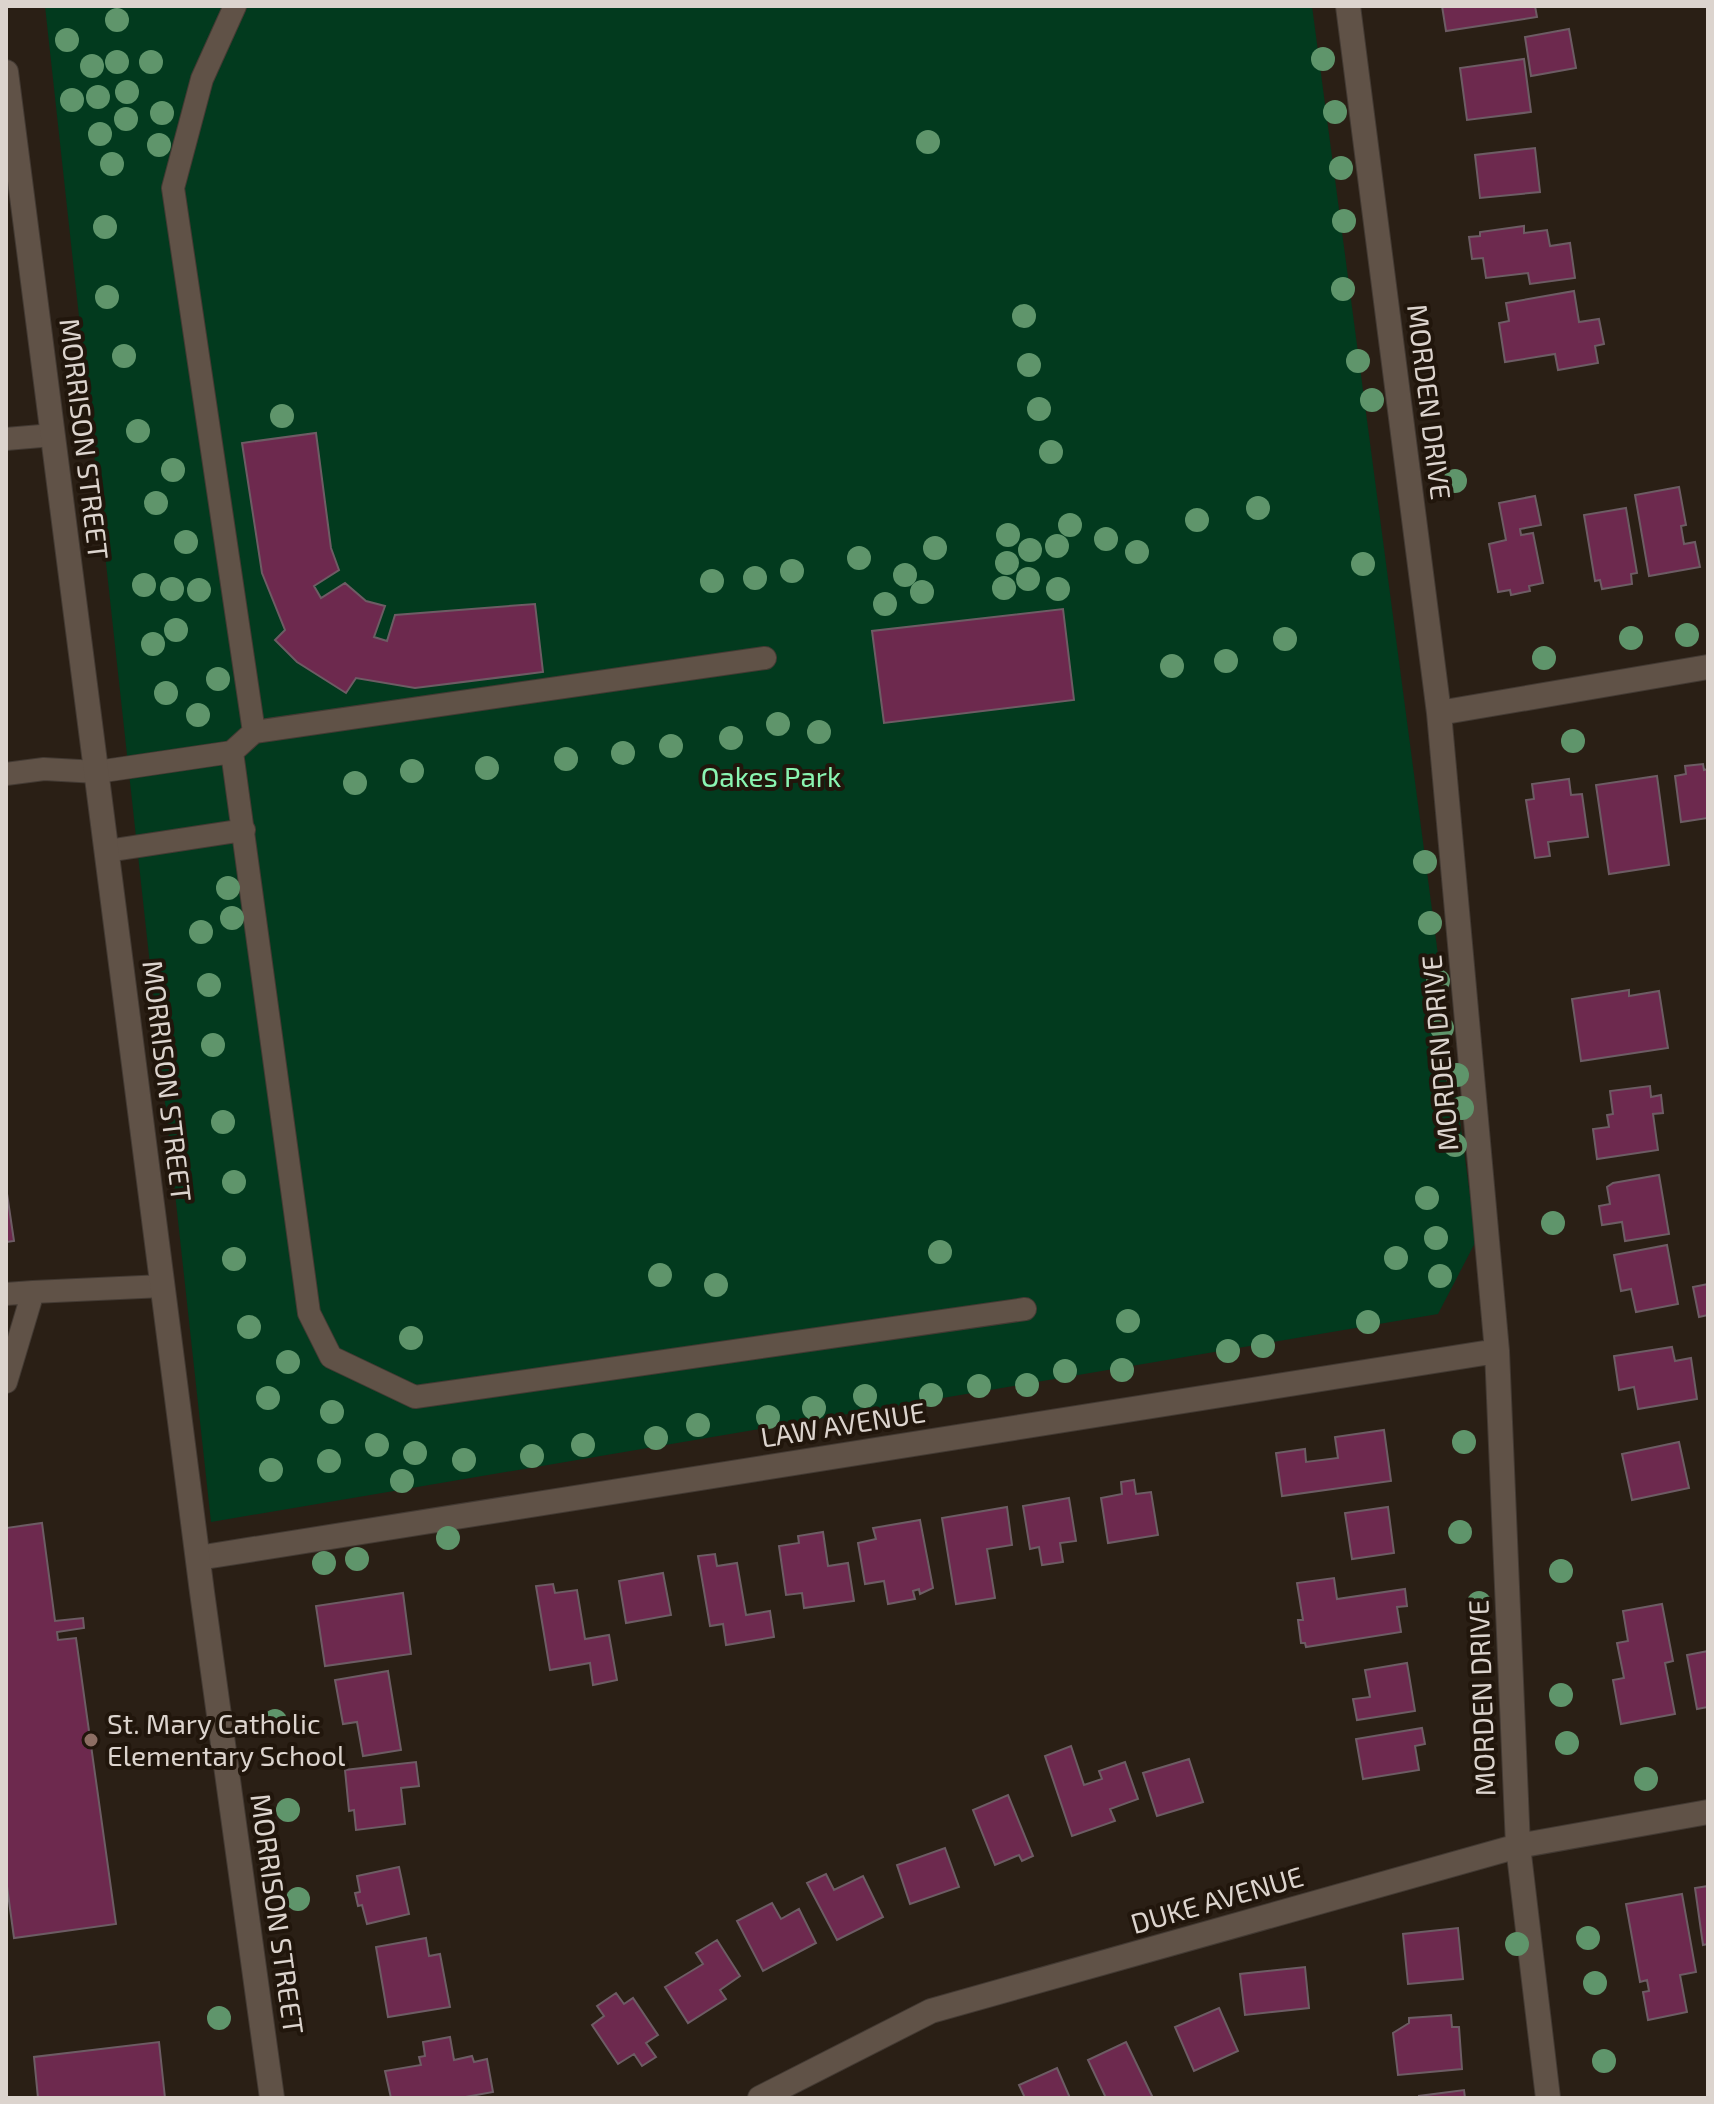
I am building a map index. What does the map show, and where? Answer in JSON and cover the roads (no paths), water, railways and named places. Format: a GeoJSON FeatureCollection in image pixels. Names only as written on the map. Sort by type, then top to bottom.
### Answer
{"type":"FeatureCollection","features":[{"type":"Feature","properties":{"kind":"street","name":"MORDEN DRIVE"},"geometry":{"type":"LineString","coordinates":[[1348,6],[1439,713],[1497,1351],[1518,1846],[1548,2098]]}},
{"type":"Feature","properties":{"kind":"street","name":"MORRISON STREET"},"geometry":{"type":"LineString","coordinates":[[6,72],[198,1558],[272,2098]]}},
{"type":"Feature","properties":{"kind":"street"},"geometry":{"type":"LineString","coordinates":[[1439,713],[1708,667]]}},
{"type":"Feature","properties":{"kind":"street","name":"LAW AVENUE"},"geometry":{"type":"LineString","coordinates":[[198,1558],[1497,1351]]}},
{"type":"Feature","properties":{"kind":"street","name":"DUKE AVENUE"},"geometry":{"type":"LineString","coordinates":[[760,2098],[931,2011],[1518,1846],[1708,1812]]}},
{"type":"Feature","properties":{"kind":"lane"},"geometry":{"type":"LineString","coordinates":[[235,6],[202,79],[173,188],[254,732]]}},
{"type":"Feature","properties":{"kind":"lane"},"geometry":{"type":"LineString","coordinates":[[6,439],[53,435]]}},
{"type":"Feature","properties":{"kind":"lane"},"geometry":{"type":"LineString","coordinates":[[6,774],[44,769],[97,772],[232,752],[254,732],[765,658]]}},
{"type":"Feature","properties":{"kind":"lane"},"geometry":{"type":"LineString","coordinates":[[232,752],[309,1313],[331,1357],[415,1397],[1025,1309]]}},
{"type":"Feature","properties":{"kind":"lane"},"geometry":{"type":"LineString","coordinates":[[107,851],[244,830]]}},
{"type":"Feature","properties":{"kind":"lane"},"geometry":{"type":"LineString","coordinates":[[6,1294],[163,1286]]}},
{"type":"Feature","properties":{"kind":"lane"},"geometry":{"type":"LineString","coordinates":[[6,1382],[33,1292]]}},
{"type":"Feature","properties":{"kind":"place","name":"St. Mary Catholic Elementary School"},"geometry":{"type":"Point","coordinates":[91,1740]}},
{"type":"Feature","properties":{"kind":"park label","name":"Oakes Park"},"geometry":{"type":"Point","coordinates":[771,777]}}]}
